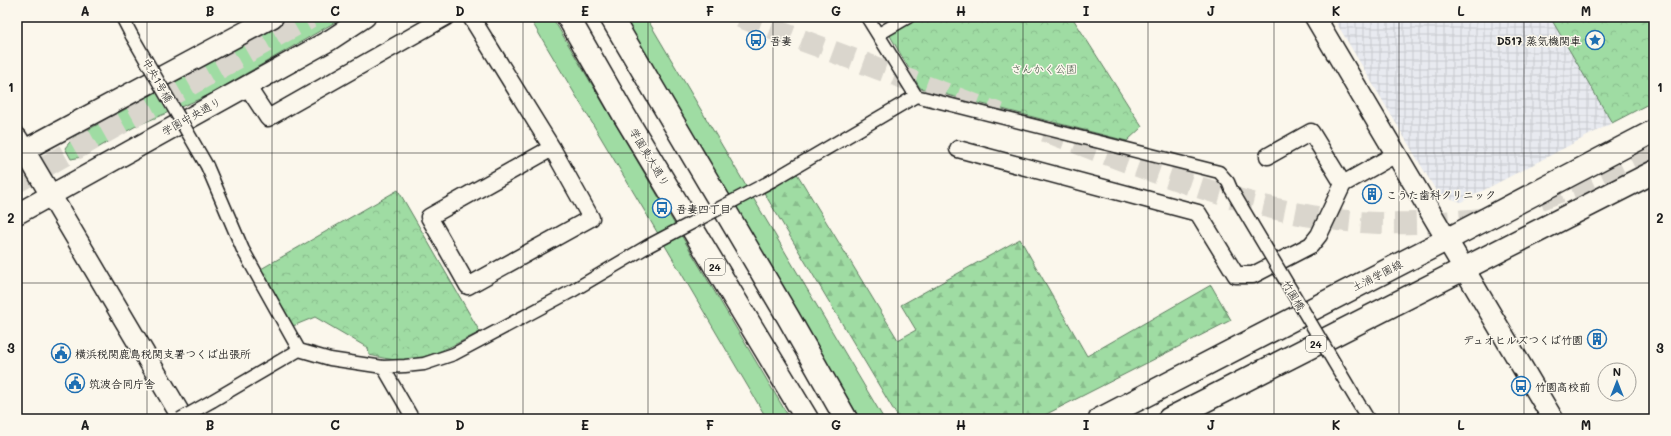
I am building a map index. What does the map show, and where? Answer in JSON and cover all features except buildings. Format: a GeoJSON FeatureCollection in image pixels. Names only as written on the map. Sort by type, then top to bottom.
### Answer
{"type":"FeatureCollection","features":[{"type":"Feature","properties":{"kind":"main road","name":"学園東大通り"},"geometry":{"type":"LineString","coordinates":[[568,17],[633,129],[807,419]]}},
{"type":"Feature","properties":{"kind":"main road"},"geometry":{"type":"LineString","coordinates":[[611,17],[788,317],[846,419]]}},
{"type":"Feature","properties":{"kind":"main road","name":"土浦学園線"},"geometry":{"type":"LineString","coordinates":[[1100,419],[1654,131]]}},
{"type":"Feature","properties":{"kind":"main road","name":"24"},"geometry":{"type":"LineString","coordinates":[[1169,419],[1654,172]]}},
{"type":"Feature","properties":{"kind":"street","name":"中央1号橋"},"geometry":{"type":"LineString","coordinates":[[122,17],[207,166],[243,250],[300,350]]}},
{"type":"Feature","properties":{"kind":"street"},"geometry":{"type":"LineString","coordinates":[[274,17],[19,147],[51,195],[182,419],[300,350],[330,359],[383,367],[424,364],[454,354],[572,291],[648,246],[773,180],[916,96],[867,17]]}},
{"type":"Feature","properties":{"kind":"street","name":"学園中央通り"},"geometry":{"type":"LineString","coordinates":[[17,214],[330,40],[364,17]]}},
{"type":"Feature","properties":{"kind":"street"},"geometry":{"type":"LineString","coordinates":[[247,86],[268,118],[446,17]]}},
{"type":"Feature","properties":{"kind":"street"},"geometry":{"type":"LineString","coordinates":[[471,17],[552,148],[591,218],[468,286],[429,217],[552,148]]}},
{"type":"Feature","properties":{"kind":"street"},"geometry":{"type":"LineString","coordinates":[[878,34],[908,17]]}},
{"type":"Feature","properties":{"kind":"street"},"geometry":{"type":"LineString","coordinates":[[1315,17],[1553,419]]}},
{"type":"Feature","properties":{"kind":"street","name":"竹園橋"},"geometry":{"type":"LineString","coordinates":[[916,96],[1219,172],[1228,182],[1368,419]]}},
{"type":"Feature","properties":{"kind":"street"},"geometry":{"type":"LineString","coordinates":[[1268,156],[1311,132],[1343,184]]}},
{"type":"Feature","properties":{"kind":"street"},"geometry":{"type":"LineString","coordinates":[[958,149],[1198,212],[1236,275],[1253,275],[1311,245],[1319,235],[1343,184],[1396,154]]}},
{"type":"Feature","properties":{"kind":"street"},"geometry":{"type":"LineString","coordinates":[[383,367],[413,419]]}},
{"type":"Feature","properties":{"kind":"shaded area"},"geometry":{"type":"Polygon","coordinates":[[[1333,17],[1550,17],[1612,123],[1461,202],[1438,194],[1333,17]]]}},
{"type":"Feature","properties":{"kind":"green space"},"geometry":{"type":"Polygon","coordinates":[[[293,17],[344,17],[209,95],[136,126],[82,157],[71,159],[65,148],[73,138],[293,17]]]}},
{"type":"Feature","properties":{"kind":"green space"},"geometry":{"type":"Polygon","coordinates":[[[529,17],[552,17],[790,419],[767,419],[529,17]]]}},
{"type":"Feature","properties":{"kind":"green space"},"geometry":{"type":"Polygon","coordinates":[[[623,17],[646,17],[884,419],[860,419],[623,17]]]}},
{"type":"Feature","properties":{"kind":"green space","name":"さんかく公園"},"geometry":{"type":"Polygon","coordinates":[[[918,17],[1072,17],[1142,127],[1127,141],[920,88],[889,34],[918,17]]]}},
{"type":"Feature","properties":{"kind":"green space"},"geometry":{"type":"Polygon","coordinates":[[[1550,17],[1654,17],[1654,101],[1612,123],[1550,17]]]}},
{"type":"Feature","properties":{"kind":"green space"},"geometry":{"type":"Polygon","coordinates":[[[796,172],[898,340],[916,330],[901,305],[1020,239],[1087,356],[1211,285],[1231,320],[1037,419],[899,419],[763,191],[796,172]]]}},
{"type":"Feature","properties":{"kind":"green space"},"geometry":{"type":"Polygon","coordinates":[[[398,190],[480,332],[431,354],[400,360],[369,355],[368,348],[315,317],[293,326],[261,269],[398,190]]]}},
{"type":"Feature","properties":{"kind":"tunnel"},"geometry":{"type":"LineString","coordinates":[[17,182],[310,17]]}},
{"type":"Feature","properties":{"kind":"tunnel"},"geometry":{"type":"LineString","coordinates":[[740,17],[1000,114]]}},
{"type":"Feature","properties":{"kind":"tunnel"},"geometry":{"type":"LineString","coordinates":[[1045,131],[1209,190],[1252,203],[1294,213],[1337,220],[1379,223],[1444,222],[1482,219],[1488,217]]}},
{"type":"Feature","properties":{"kind":"tunnel"},"geometry":{"type":"LineString","coordinates":[[1540,199],[1586,182],[1654,149]]}},
{"type":"Feature","properties":{"kind":"place","name":"吾妻"},"geometry":{"type":"Point","coordinates":[756,40]}},
{"type":"Feature","properties":{"kind":"place","name":"D517 蒸気機関車"},"geometry":{"type":"Point","coordinates":[1595,40]}},
{"type":"Feature","properties":{"kind":"place","name":"こうた歯科クリニック"},"geometry":{"type":"Point","coordinates":[1372,194]}},
{"type":"Feature","properties":{"kind":"place","name":"吾妻四丁目"},"geometry":{"type":"Point","coordinates":[662,208]}},
{"type":"Feature","properties":{"kind":"place","name":"デュオヒルズつくば竹園"},"geometry":{"type":"Point","coordinates":[1597,339]}},
{"type":"Feature","properties":{"kind":"place","name":"横浜税関鹿島税関支署つくば出張所"},"geometry":{"type":"Point","coordinates":[61,353]}},
{"type":"Feature","properties":{"kind":"place","name":"筑波合同庁舎"},"geometry":{"type":"Point","coordinates":[75,383]}},
{"type":"Feature","properties":{"kind":"place","name":"竹園高校前"},"geometry":{"type":"Point","coordinates":[1521,386]}}]}
